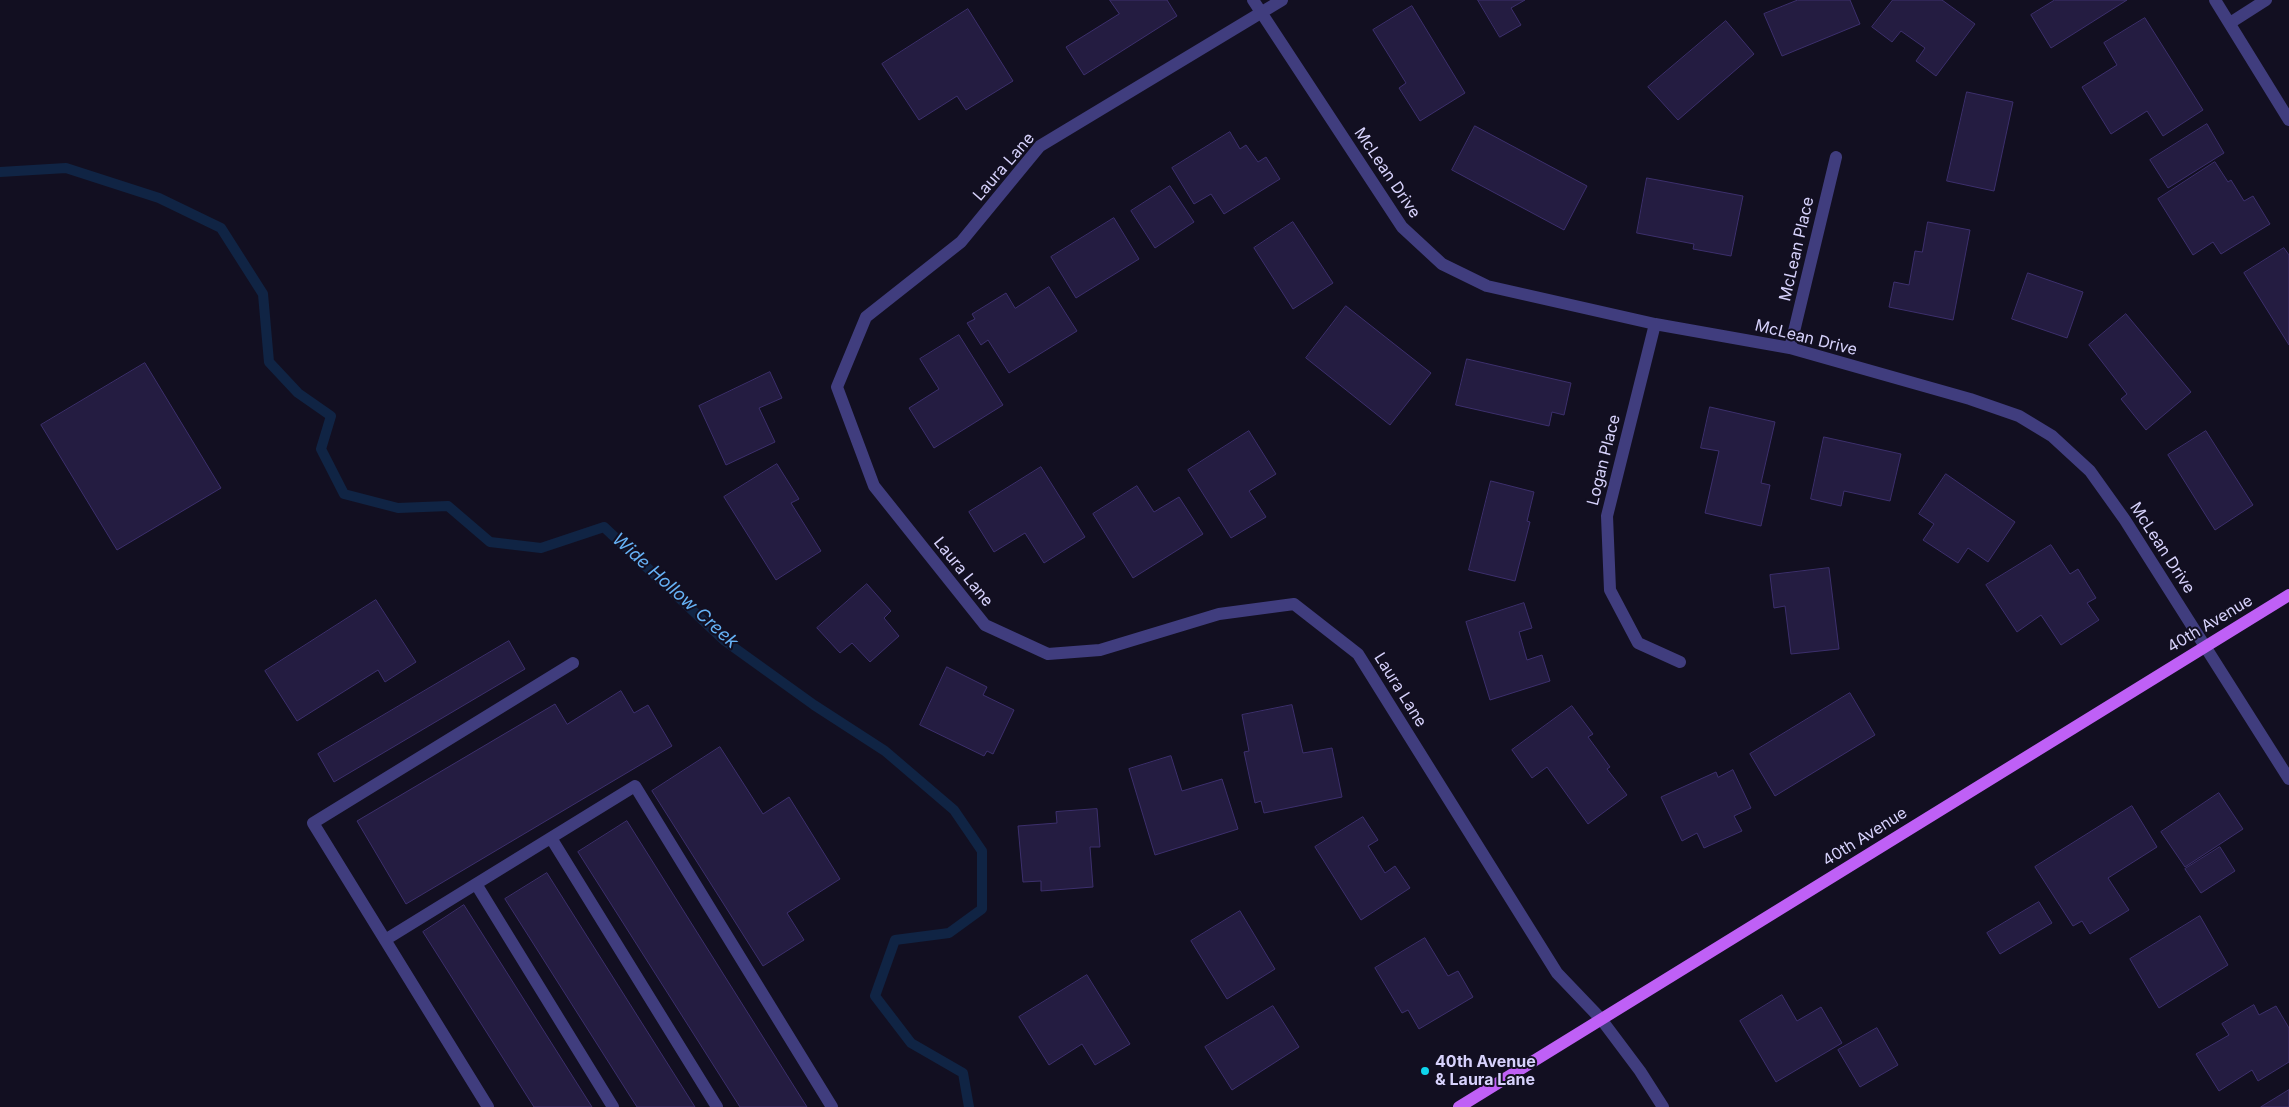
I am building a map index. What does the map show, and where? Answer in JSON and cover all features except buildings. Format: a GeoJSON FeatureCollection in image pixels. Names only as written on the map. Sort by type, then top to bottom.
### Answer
{"type":"FeatureCollection","features":[{"type":"Feature","properties":{"kind":"main road","name":"40th Avenue"},"geometry":{"type":"LineString","coordinates":[[1459,1107],[2289,595]]}},
{"type":"Feature","properties":{"kind":"street","name":"McLean Drive"},"geometry":{"type":"LineString","coordinates":[[1253,0],[1402,227],[1442,264],[1488,286],[1655,324],[1790,348],[1978,402],[2019,416],[2052,436],[2090,471],[2125,520],[2289,779]]}},
{"type":"Feature","properties":{"kind":"street","name":"Laura Lane"},"geometry":{"type":"LineString","coordinates":[[1282,0],[1040,146],[961,242],[866,317],[837,387],[874,486],[985,625],[1048,654],[1100,650],[1219,614],[1294,604],[1358,654],[1557,973],[1601,1019],[1640,1071],[1663,1107]]}},
{"type":"Feature","properties":{"kind":"street"},"geometry":{"type":"LineString","coordinates":[[2215,0],[2289,120]]}},
{"type":"Feature","properties":{"kind":"street"},"geometry":{"type":"LineString","coordinates":[[2230,23],[2266,0]]}},
{"type":"Feature","properties":{"kind":"street","name":"McLean Place"},"geometry":{"type":"LineString","coordinates":[[1790,348],[1836,157]]}},
{"type":"Feature","properties":{"kind":"street","name":"Logan Place"},"geometry":{"type":"LineString","coordinates":[[1655,324],[1607,516],[1610,590],[1638,643],[1680,662]]}},
{"type":"Feature","properties":{"kind":"street"},"geometry":{"type":"LineString","coordinates":[[488,1107],[313,823],[573,663]]}},
{"type":"Feature","properties":{"kind":"street"},"geometry":{"type":"LineString","coordinates":[[384,940],[635,786],[832,1107]]}},
{"type":"Feature","properties":{"kind":"street"},"geometry":{"type":"LineString","coordinates":[[551,838],[717,1107]]}},
{"type":"Feature","properties":{"kind":"street"},"geometry":{"type":"LineString","coordinates":[[476,884],[613,1107]]}},
{"type":"Feature","properties":{"kind":"waterway","name":"Wide Hollow Creek"},"geometry":{"type":"LineString","coordinates":[[0,172],[66,168],[159,198],[221,228],[263,294],[269,362],[298,393],[331,416],[321,449],[344,494],[398,508],[448,506],[490,542],[541,548],[604,527],[725,641],[814,705],[885,751],[954,810],[982,851],[982,909],[949,933],[895,940],[875,996],[911,1043],[963,1073],[969,1107]]}},
{"type":"Feature","properties":{"kind":"place","name":"40th Avenue & Laura Lane"},"geometry":{"type":"Point","coordinates":[1425,1071]}}]}
